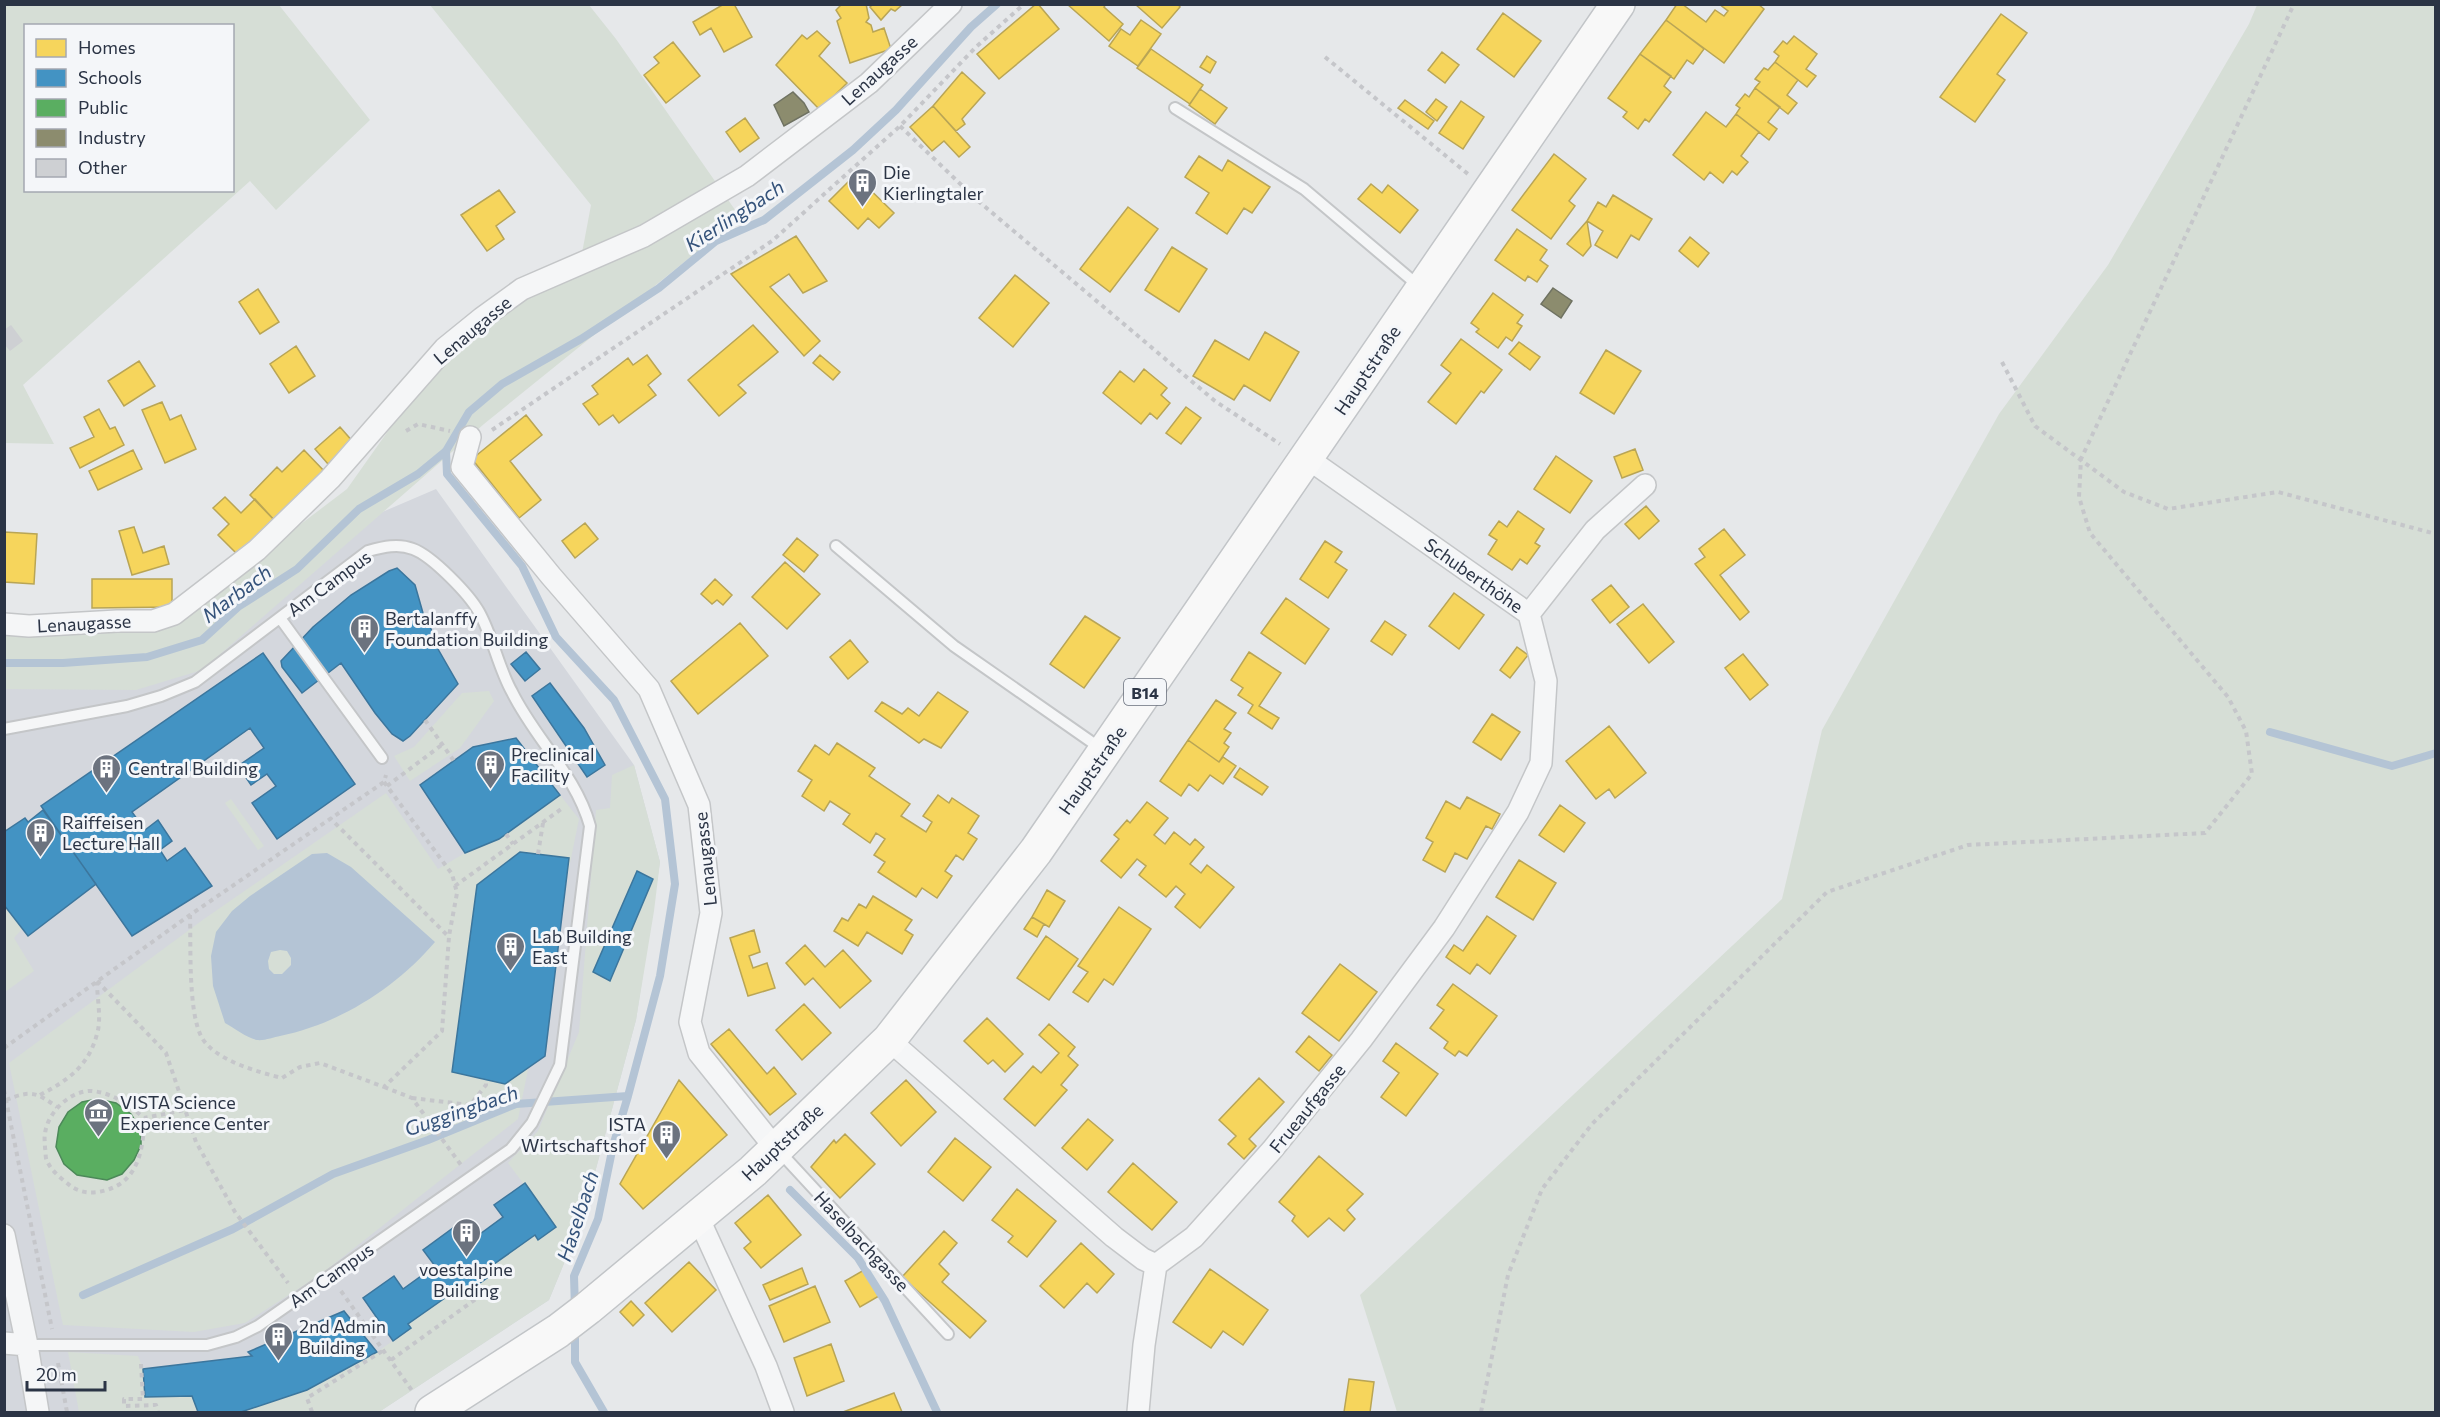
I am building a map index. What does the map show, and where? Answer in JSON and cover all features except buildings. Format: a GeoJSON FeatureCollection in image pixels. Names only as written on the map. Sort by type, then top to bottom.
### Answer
{"type":"FeatureCollection","features":[{"type":"Feature","properties":{"kind":"main road","name":"Hauptstraße"},"geometry":{"type":"LineString","coordinates":[[423,1407],[558,1330],[588,1308],[776,1149],[889,1040],[1026,865],[1618,4]]}},
{"type":"Feature","properties":{"kind":"street","name":"Lenaugasse"},"geometry":{"type":"LineString","coordinates":[[4,624],[30,626],[153,621],[174,614],[257,550],[330,478],[445,348],[482,318],[522,289],[644,236],[747,176],[869,83],[951,4]]}},
{"type":"Feature","properties":{"kind":"street","name":"Lenaugasse"},"geometry":{"type":"LineString","coordinates":[[470,437],[462,467],[551,576],[649,689],[699,805],[711,913],[690,1022],[699,1053],[776,1149]]}},
{"type":"Feature","properties":{"kind":"street","name":"Schuberthöhe"},"geometry":{"type":"LineString","coordinates":[[1307,458],[1529,614],[1595,530],[1645,485]]}},
{"type":"Feature","properties":{"kind":"street","name":"Frueaufgasse"},"geometry":{"type":"LineString","coordinates":[[1156,1265],[1202,1228],[1272,1150],[1361,1040],[1444,928],[1518,812],[1541,763],[1546,681],[1529,614]]}},
{"type":"Feature","properties":{"kind":"street"},"geometry":{"type":"LineString","coordinates":[[889,1040],[1114,1237],[1143,1259],[1156,1265],[1144,1345],[1138,1413]]}},
{"type":"Feature","properties":{"kind":"street"},"geometry":{"type":"LineString","coordinates":[[698,1216],[766,1366],[783,1413]]}},
{"type":"Feature","properties":{"kind":"street"},"geometry":{"type":"LineString","coordinates":[[4,1235],[27,1345],[38,1413]]}},
{"type":"Feature","properties":{"kind":"street"},"geometry":{"type":"LineString","coordinates":[[4,1343],[27,1345]]}},
{"type":"Feature","properties":{"kind":"lane"},"geometry":{"type":"LineString","coordinates":[[1175,108],[1304,189],[1423,289]]}},
{"type":"Feature","properties":{"kind":"lane","name":"Am Campus"},"geometry":{"type":"LineString","coordinates":[[4,729],[128,706],[170,693],[195,682],[368,551],[389,546],[413,548],[435,562],[479,611],[512,693],[579,797],[590,826],[560,1065],[532,1123],[511,1149],[258,1326],[236,1337],[207,1345],[27,1345]]}},
{"type":"Feature","properties":{"kind":"lane"},"geometry":{"type":"LineString","coordinates":[[836,546],[954,646],[1104,751]]}},
{"type":"Feature","properties":{"kind":"lane"},"geometry":{"type":"LineString","coordinates":[[280,618],[382,758]]}},
{"type":"Feature","properties":{"kind":"lane","name":"Haselbachgasse"},"geometry":{"type":"LineString","coordinates":[[776,1149],[948,1334]]}},
{"type":"Feature","properties":{"kind":"path"},"geometry":{"type":"LineString","coordinates":[[470,437],[478,439],[772,241],[900,126],[976,47],[1024,4]]}},
{"type":"Feature","properties":{"kind":"path"},"geometry":{"type":"LineString","coordinates":[[1481,1413],[1508,1275],[1542,1189],[1592,1124],[1827,892],[1968,845],[2205,833],[2252,774],[2246,731],[2228,697],[2090,532],[2079,497],[2081,459],[2294,4]]}},
{"type":"Feature","properties":{"kind":"path"},"geometry":{"type":"LineString","coordinates":[[1325,57],[1490,191]]}},
{"type":"Feature","properties":{"kind":"path"},"geometry":{"type":"LineString","coordinates":[[900,126],[977,200],[1215,401],[1276,442],[1307,458]]}},
{"type":"Feature","properties":{"kind":"path"},"geometry":{"type":"LineString","coordinates":[[2002,362],[2035,426],[2124,492],[2169,509],[2278,492],[2436,534]]}},
{"type":"Feature","properties":{"kind":"path"},"geometry":{"type":"LineString","coordinates":[[425,720],[454,761]]}},
{"type":"Feature","properties":{"kind":"path"},"geometry":{"type":"LineString","coordinates":[[387,786],[443,744]]}},
{"type":"Feature","properties":{"kind":"path"},"geometry":{"type":"LineString","coordinates":[[4,1048],[190,915],[384,782],[387,771],[382,758]]}},
{"type":"Feature","properties":{"kind":"path"},"geometry":{"type":"LineString","coordinates":[[384,782],[452,874],[457,893],[449,937],[442,1031],[384,1087]]}},
{"type":"Feature","properties":{"kind":"path"},"geometry":{"type":"LineString","coordinates":[[455,886],[579,797]]}},
{"type":"Feature","properties":{"kind":"path"},"geometry":{"type":"LineString","coordinates":[[330,818],[449,937]]}},
{"type":"Feature","properties":{"kind":"path"},"geometry":{"type":"LineString","coordinates":[[538,854],[543,823]]}},
{"type":"Feature","properties":{"kind":"path"},"geometry":{"type":"LineString","coordinates":[[506,834],[513,844]]}},
{"type":"Feature","properties":{"kind":"path"},"geometry":{"type":"LineString","coordinates":[[190,915],[194,1007],[201,1036],[215,1051],[252,1071],[282,1078],[300,1067],[320,1063],[412,1098],[470,1105],[486,1085],[486,1079]]}},
{"type":"Feature","properties":{"kind":"path"},"geometry":{"type":"LineString","coordinates":[[40,1095],[62,1083],[82,1066],[98,1029],[97,981]]}},
{"type":"Feature","properties":{"kind":"path"},"geometry":{"type":"LineString","coordinates":[[97,981],[166,1053],[196,1142],[235,1212],[299,1297]]}},
{"type":"Feature","properties":{"kind":"path"},"geometry":{"type":"LineString","coordinates":[[4,1090],[67,1413]]}},
{"type":"Feature","properties":{"kind":"path"},"geometry":{"type":"LineString","coordinates":[[90,1091],[111,1095],[130,1106],[144,1118],[144,1137],[137,1163],[120,1183],[91,1194],[77,1190],[61,1179],[46,1160],[45,1133],[57,1107],[74,1096],[90,1091]]}},
{"type":"Feature","properties":{"kind":"path"},"geometry":{"type":"LineString","coordinates":[[6,1100],[26,1092],[40,1095],[57,1107]]}},
{"type":"Feature","properties":{"kind":"path"},"geometry":{"type":"LineString","coordinates":[[412,1098],[470,1178]]}},
{"type":"Feature","properties":{"kind":"path"},"geometry":{"type":"LineString","coordinates":[[144,1118],[185,1110]]}},
{"type":"Feature","properties":{"kind":"path"},"geometry":{"type":"LineString","coordinates":[[330,1275],[423,1407]]}},
{"type":"Feature","properties":{"kind":"path"},"geometry":{"type":"LineString","coordinates":[[391,1359],[480,1296],[474,1288]]}},
{"type":"Feature","properties":{"kind":"path"},"geometry":{"type":"LineString","coordinates":[[140,1344],[143,1399],[124,1399],[124,1406],[156,1405],[158,1413]]}},
{"type":"Feature","properties":{"kind":"path"},"geometry":{"type":"LineString","coordinates":[[312,1413],[307,1398],[384,1350]]}},
{"type":"Feature","properties":{"kind":"shaded area"},"geometry":{"type":"Polygon","coordinates":[[[4,5],[279,5],[370,120],[276,210],[250,181],[23,385],[54,444],[5,443],[4,5]]]}},
{"type":"Feature","properties":{"kind":"shaded area"},"geometry":{"type":"Polygon","coordinates":[[[430,5],[589,5],[616,39],[740,217],[484,424],[202,670],[136,690],[5,689],[5,628],[144,629],[264,552],[347,489],[393,424],[442,368],[501,317],[582,253],[591,205],[430,5]]]}},
{"type":"Feature","properties":{"kind":"shaded area"},"geometry":{"type":"Polygon","coordinates":[[[2257,5],[2435,5],[2435,1412],[1397,1412],[1360,1295],[1782,899],[1822,730],[1999,414],[2108,265],[2249,24],[2257,5]]]}},
{"type":"Feature","properties":{"kind":"shaded area"},"geometry":{"type":"Polygon","coordinates":[[[436,489],[634,765],[660,862],[636,1020],[583,1217],[549,1300],[379,1412],[5,1412],[5,627],[172,634],[282,555],[436,489]]]}},
{"type":"Feature","properties":{"kind":"shaded area"},"geometry":{"type":"Polygon","coordinates":[[[489,691],[494,701],[460,748],[410,781],[394,756],[414,747],[462,693],[489,691]]]}},
{"type":"Feature","properties":{"kind":"shaded area"},"geometry":{"type":"Polygon","coordinates":[[[634,765],[660,862],[654,911],[636,1020],[583,1217],[549,1300],[379,1412],[241,1412],[307,1390],[377,1352],[411,1328],[408,1324],[455,1291],[460,1298],[494,1274],[490,1267],[535,1235],[539,1240],[556,1227],[508,1163],[538,1131],[579,1032],[596,810],[610,808],[612,775],[634,765]]]}},
{"type":"Feature","properties":{"kind":"shaded area"},"geometry":{"type":"Polygon","coordinates":[[[386,793],[438,869],[465,853],[499,839],[560,795],[579,819],[518,1119],[320,1275],[245,1323],[194,1332],[63,1325],[9,1063],[204,919],[386,793]]]}},
{"type":"Feature","properties":{"kind":"shaded area"},"geometry":{"type":"Polygon","coordinates":[[[231,799],[264,846],[258,850],[225,803],[231,799]]]}},
{"type":"Feature","properties":{"kind":"shaded area"},"geometry":{"type":"Polygon","coordinates":[[[4,905],[22,929],[14,938],[34,971],[5,992],[4,905]]]}},
{"type":"Feature","properties":{"kind":"shaded area"},"geometry":{"type":"Polygon","coordinates":[[[68,1352],[138,1356],[143,1369],[145,1397],[192,1396],[198,1412],[79,1412],[68,1352]]]}},
{"type":"Feature","properties":{"kind":"water"},"geometry":{"type":"Polygon","coordinates":[[[327,853],[351,867],[435,942],[420,959],[384,989],[345,1013],[302,1030],[266,1039],[253,1039],[225,1023],[213,986],[211,956],[216,932],[232,911],[250,896],[312,854],[327,853]],[[287,951],[271,952],[268,961],[269,969],[274,974],[282,974],[291,965],[291,958],[287,951]]]}},
{"type":"Feature","properties":{"kind":"waterway","name":"Kierlingbach"},"geometry":{"type":"LineString","coordinates":[[4,663],[63,663],[147,657],[202,640],[238,607],[297,569],[359,509],[418,474],[446,451],[469,412],[502,384],[581,339],[659,288],[716,241],[764,220],[853,150],[896,110],[971,27],[997,4]]}},
{"type":"Feature","properties":{"kind":"waterway","name":"Guggingbach"},"geometry":{"type":"LineString","coordinates":[[83,1295],[233,1229],[333,1174],[428,1140],[516,1104],[628,1096],[660,976],[675,884],[665,799],[614,700],[556,637],[522,566],[447,474],[446,451]]}},
{"type":"Feature","properties":{"kind":"waterway"},"geometry":{"type":"LineString","coordinates":[[2270,732],[2392,766],[2436,753]]}},
{"type":"Feature","properties":{"kind":"waterway","name":"Haselbach"},"geometry":{"type":"LineString","coordinates":[[575,1308],[574,1276],[598,1219],[613,1146],[628,1096]]}},
{"type":"Feature","properties":{"kind":"waterway"},"geometry":{"type":"LineString","coordinates":[[790,1190],[858,1258],[885,1301],[937,1412]]}},
{"type":"Feature","properties":{"kind":"waterway","name":"Haselbach"},"geometry":{"type":"LineString","coordinates":[[575,1329],[575,1362],[604,1412]]}},
{"type":"Feature","properties":{"kind":"place","name":"Die Kierlingtaler"},"geometry":{"type":"Point","coordinates":[862,208]}},
{"type":"Feature","properties":{"kind":"place","name":"Bertalanffy Foundation Building"},"geometry":{"type":"Point","coordinates":[364,654]}},
{"type":"Feature","properties":{"kind":"place","name":"Preclinical Facility"},"geometry":{"type":"Point","coordinates":[490,790]}},
{"type":"Feature","properties":{"kind":"place","name":"Central Building"},"geometry":{"type":"Point","coordinates":[107,794]}},
{"type":"Feature","properties":{"kind":"place","name":"Raiffeisen Lecture Hall"},"geometry":{"type":"Point","coordinates":[41,858]}},
{"type":"Feature","properties":{"kind":"place","name":"Lab Building East"},"geometry":{"type":"Point","coordinates":[511,972]}},
{"type":"Feature","properties":{"kind":"place","name":"VISTA Science Experience Center"},"geometry":{"type":"Point","coordinates":[99,1138]}},
{"type":"Feature","properties":{"kind":"place","name":"ISTA Wirtschaftshof"},"geometry":{"type":"Point","coordinates":[667,1160]}},
{"type":"Feature","properties":{"kind":"place","name":"voestalpine Building"},"geometry":{"type":"Point","coordinates":[466,1258]}},
{"type":"Feature","properties":{"kind":"place","name":"2nd Admin Building"},"geometry":{"type":"Point","coordinates":[278,1362]}},
{"type":"Feature","properties":{"kind":"water label","name":"Marbach"},"geometry":{"type":"Point","coordinates":[236,593]}}]}
